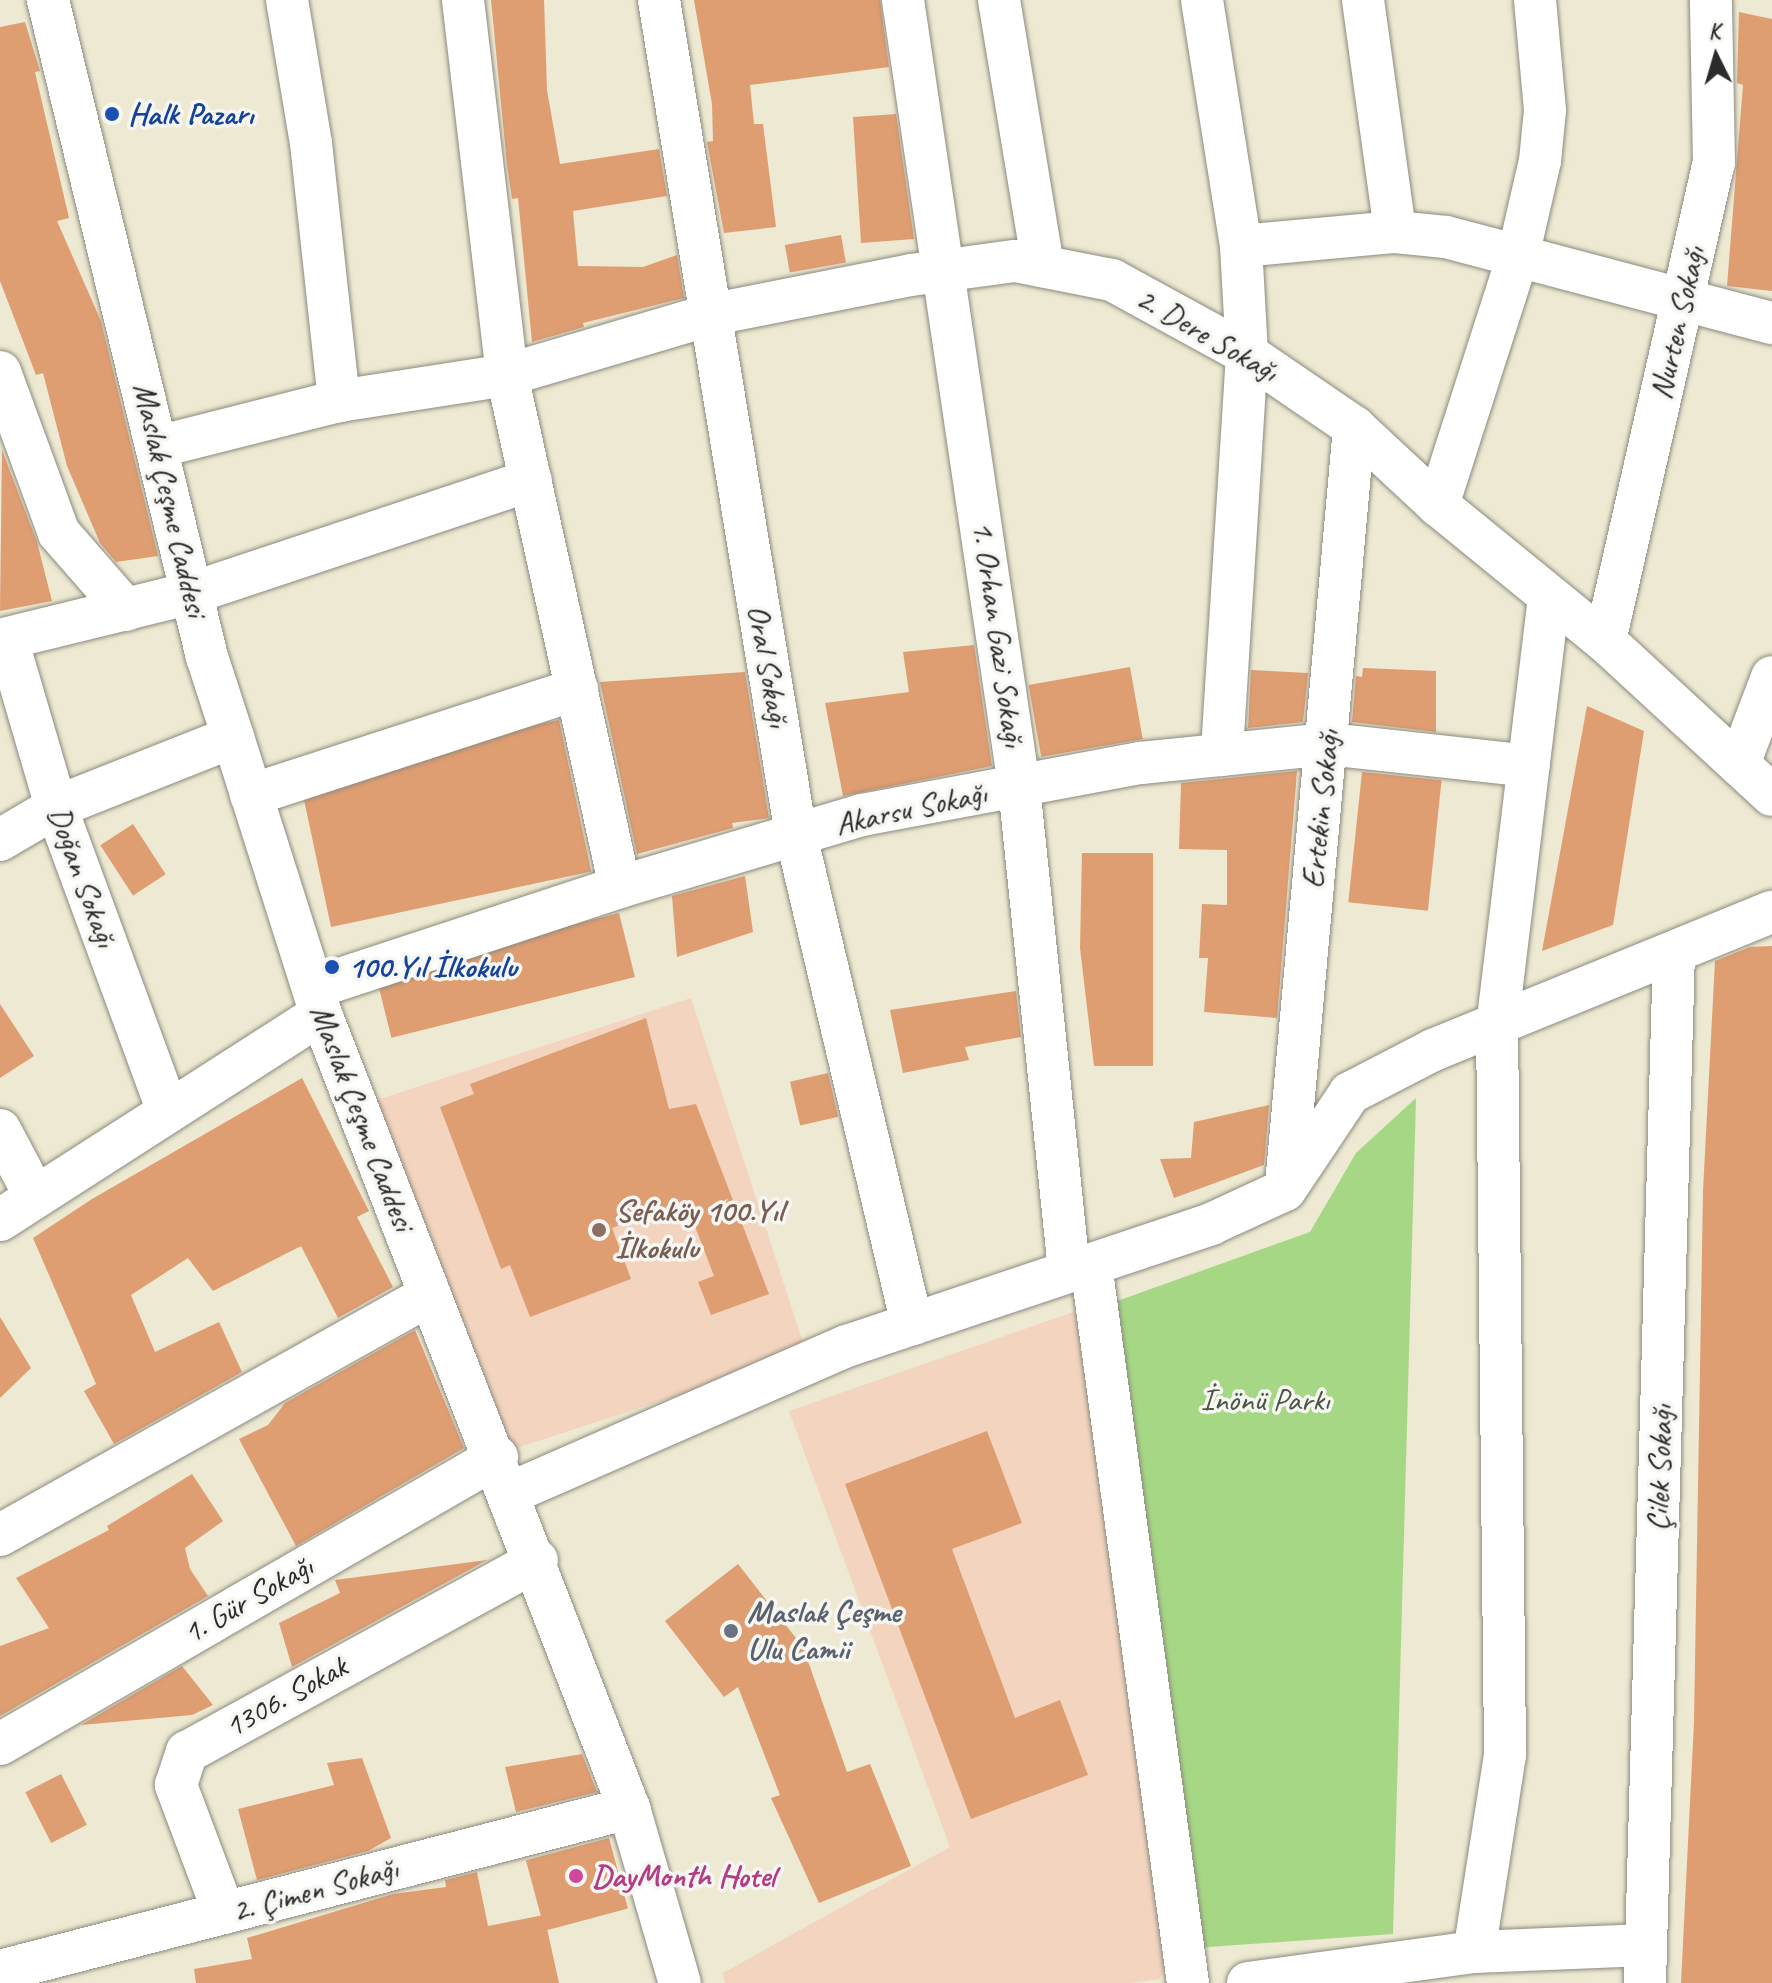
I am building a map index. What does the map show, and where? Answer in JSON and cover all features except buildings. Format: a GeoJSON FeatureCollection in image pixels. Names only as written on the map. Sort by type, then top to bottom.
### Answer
{"type":"FeatureCollection","features":[{"type":"Feature","properties":{"kind":"street","name":"Maslak Çeşme Caddesi"},"geometry":{"type":"LineString","coordinates":[[48,0],[192,593],[251,795],[317,1001],[429,1295],[537,1560],[629,1808],[680,1983]]}},
{"type":"Feature","properties":{"kind":"street"},"geometry":{"type":"LineString","coordinates":[[287,0],[311,143],[339,401]]}},
{"type":"Feature","properties":{"kind":"street"},"geometry":{"type":"LineString","coordinates":[[463,0],[507,375],[620,887]]}},
{"type":"Feature","properties":{"kind":"street","name":"Oral Sokağı"},"geometry":{"type":"LineString","coordinates":[[659,0],[796,835],[912,1324]]}},
{"type":"Feature","properties":{"kind":"street","name":"1. Orhan Gazi Sokağı"},"geometry":{"type":"LineString","coordinates":[[903,0],[947,270],[1019,786],[1080,1268],[1188,1983]]}},
{"type":"Feature","properties":{"kind":"street"},"geometry":{"type":"LineString","coordinates":[[999,0],[1043,266]]}},
{"type":"Feature","properties":{"kind":"street"},"geometry":{"type":"LineString","coordinates":[[1202,0],[1241,246],[1247,354],[1222,755]]}},
{"type":"Feature","properties":{"kind":"street"},"geometry":{"type":"LineString","coordinates":[[1363,0],[1395,232]]}},
{"type":"Feature","properties":{"kind":"street"},"geometry":{"type":"LineString","coordinates":[[1438,505],[1518,256],[1540,161],[1545,110],[1535,0]]}},
{"type":"Feature","properties":{"kind":"street","name":"Nurten Sokağı"},"geometry":{"type":"LineString","coordinates":[[1605,641],[1714,163],[1711,0]]}},
{"type":"Feature","properties":{"kind":"street"},"geometry":{"type":"LineString","coordinates":[[1241,246],[1395,232],[1446,237],[1772,323]]}},
{"type":"Feature","properties":{"kind":"street","name":"2. Dere Sokağı"},"geometry":{"type":"LineString","coordinates":[[157,447],[339,401],[507,375],[709,315],[947,270],[1015,261],[1112,280],[1247,354],[1354,427],[1438,505],[1605,641],[1772,795]]}},
{"type":"Feature","properties":{"kind":"street"},"geometry":{"type":"LineString","coordinates":[[0,372],[59,533],[126,610]]}},
{"type":"Feature","properties":{"kind":"street","name":"Ertekin Sokağı"},"geometry":{"type":"LineString","coordinates":[[1285,1190],[1328,744],[1354,427]]}},
{"type":"Feature","properties":{"kind":"street"},"geometry":{"type":"LineString","coordinates":[[3,639],[192,593],[531,480]]}},
{"type":"Feature","properties":{"kind":"street"},"geometry":{"type":"LineString","coordinates":[[1474,1952],[1505,1755],[1497,1024],[1549,597]]}},
{"type":"Feature","properties":{"kind":"street","name":"Doğan Sokağı"},"geometry":{"type":"LineString","coordinates":[[3,639],[56,807],[168,1111]]}},
{"type":"Feature","properties":{"kind":"street"},"geometry":{"type":"LineString","coordinates":[[1739,764],[1772,677]]}},
{"type":"Feature","properties":{"kind":"street"},"geometry":{"type":"LineString","coordinates":[[251,795],[577,689]]}},
{"type":"Feature","properties":{"kind":"street"},"geometry":{"type":"LineString","coordinates":[[0,840],[56,807],[233,737]]}},
{"type":"Feature","properties":{"kind":"street","name":"Akarsu Sokağı"},"geometry":{"type":"LineString","coordinates":[[0,1220],[168,1111],[317,1001],[620,887],[862,815],[1019,786],[1222,755],[1328,744],[1529,766]]}},
{"type":"Feature","properties":{"kind":"street"},"geometry":{"type":"LineString","coordinates":[[1285,1190],[1350,1093],[1433,1050],[1772,912]]}},
{"type":"Feature","properties":{"kind":"street","name":"Çilek Sokağı"},"geometry":{"type":"LineString","coordinates":[[1646,1964],[1674,952]]}},
{"type":"Feature","properties":{"kind":"street"},"geometry":{"type":"LineString","coordinates":[[0,1130],[35,1196]]}},
{"type":"Feature","properties":{"kind":"street","name":"1. Gür Sokağı"},"geometry":{"type":"LineString","coordinates":[[0,1744],[503,1475],[847,1346],[1211,1224],[1285,1190]]}},
{"type":"Feature","properties":{"kind":"street"},"geometry":{"type":"LineString","coordinates":[[0,1535],[429,1295]]}},
{"type":"Feature","properties":{"kind":"street","name":"1306. Sokak"},"geometry":{"type":"LineString","coordinates":[[224,1913],[176,1785],[187,1752],[537,1560]]}},
{"type":"Feature","properties":{"kind":"street","name":"2. Çimen Sokağı"},"geometry":{"type":"LineString","coordinates":[[0,1971],[57,1970],[224,1913],[629,1808]]}},
{"type":"Feature","properties":{"kind":"street"},"geometry":{"type":"LineString","coordinates":[[1248,1983],[1474,1952],[1646,1964]]}},
{"type":"Feature","properties":{"kind":"shaded area","name":"Sefaköy 100.Yıl İlkokulu"},"geometry":{"type":"Polygon","coordinates":[[[691,998],[807,1354],[491,1456],[375,1101],[691,998]]]}},
{"type":"Feature","properties":{"kind":"shaded area"},"geometry":{"type":"Polygon","coordinates":[[[1085,1308],[1173,1957],[1159,1979],[1130,1983],[725,1983],[723,1973],[950,1847],[789,1411],[1085,1308]]]}},
{"type":"Feature","properties":{"kind":"green space","name":"İnönü Parkı"},"geometry":{"type":"Polygon","coordinates":[[[1416,1098],[1393,1934],[1194,1948],[1106,1305],[1310,1232],[1356,1153],[1416,1098]]]}},
{"type":"Feature","properties":{"kind":"place","name":"Halk Pazarı"},"geometry":{"type":"Point","coordinates":[112,114]}},
{"type":"Feature","properties":{"kind":"place","name":"100.Yıl İlkokulu"},"geometry":{"type":"Point","coordinates":[332,967]}},
{"type":"Feature","properties":{"kind":"place","name":"Sefaköy 100.Yıl İlkokulu"},"geometry":{"type":"Point","coordinates":[599,1230]}},
{"type":"Feature","properties":{"kind":"place","name":"Maslak Çeşme Ulu Camii"},"geometry":{"type":"Point","coordinates":[731,1631]}},
{"type":"Feature","properties":{"kind":"place","name":"DayMonth Hotel"},"geometry":{"type":"Point","coordinates":[576,1876]}}]}
